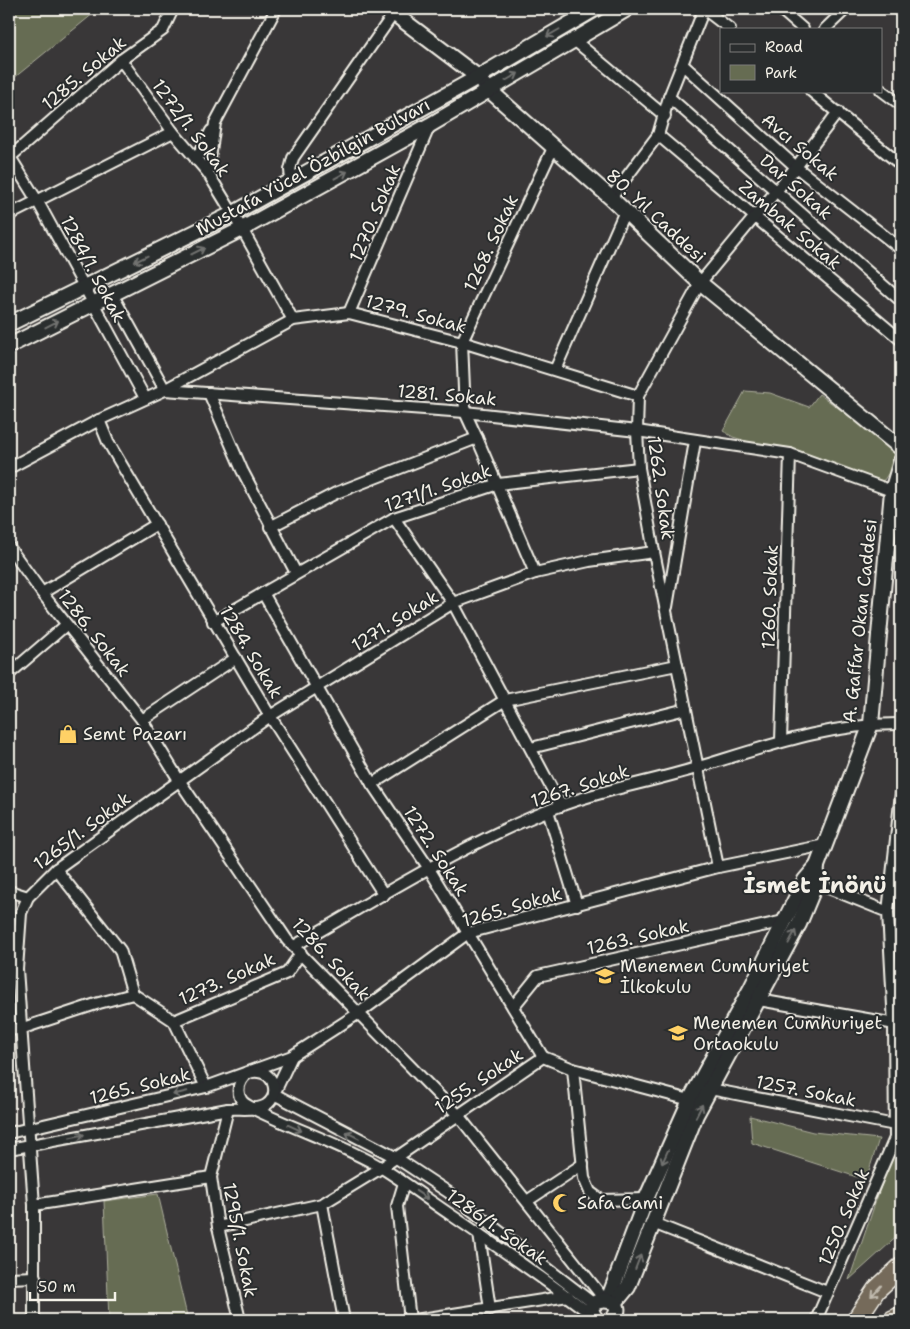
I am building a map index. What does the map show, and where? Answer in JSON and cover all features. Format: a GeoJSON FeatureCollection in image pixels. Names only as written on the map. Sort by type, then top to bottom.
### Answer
{"type":"FeatureCollection","features":[{"type":"Feature","properties":{"kind":"highway"},"geometry":{"type":"LineString","coordinates":[[856,1320],[876,1290],[901,1267]]}},
{"type":"Feature","properties":{"kind":"highway"},"geometry":{"type":"LineString","coordinates":[[892,1320],[901,1316]]}},
{"type":"Feature","properties":{"kind":"street","name":"1285. Sokak"},"geometry":{"type":"LineString","coordinates":[[9,157],[120,60],[163,30],[173,9]]}},
{"type":"Feature","properties":{"kind":"street"},"geometry":{"type":"LineString","coordinates":[[196,160],[276,9]]}},
{"type":"Feature","properties":{"kind":"street","name":"Mustafa Yücel Özbilgin Bulvarı"},"geometry":{"type":"LineString","coordinates":[[9,324],[232,214],[478,77],[595,9]]}},
{"type":"Feature","properties":{"kind":"street","name":"Mustafa Yücel Özbilgin Bulvarı"},"geometry":{"type":"LineString","coordinates":[[9,346],[242,229],[430,125],[627,9]]}},
{"type":"Feature","properties":{"kind":"street"},"geometry":{"type":"LineString","coordinates":[[611,198],[658,135],[665,116],[668,97],[683,65],[704,9],[729,28]]}},
{"type":"Feature","properties":{"kind":"street"},"geometry":{"type":"LineString","coordinates":[[780,9],[802,28]]}},
{"type":"Feature","properties":{"kind":"street"},"geometry":{"type":"LineString","coordinates":[[826,28],[846,9]]}},
{"type":"Feature","properties":{"kind":"street"},"geometry":{"type":"LineString","coordinates":[[291,180],[290,170],[294,158],[394,10]]}},
{"type":"Feature","properties":{"kind":"street","name":"80. Yıl Caddesi"},"geometry":{"type":"LineString","coordinates":[[394,10],[478,77],[489,90],[611,198],[700,283],[901,448]]}},
{"type":"Feature","properties":{"kind":"street"},"geometry":{"type":"LineString","coordinates":[[574,40],[665,116]]}},
{"type":"Feature","properties":{"kind":"street","name":"1272/1. Sokak"},"geometry":{"type":"LineString","coordinates":[[120,60],[173,132],[208,173],[293,320]]}},
{"type":"Feature","properties":{"kind":"street","name":"Avcı Sokak"},"geometry":{"type":"LineString","coordinates":[[683,65],[796,167],[901,249]]}},
{"type":"Feature","properties":{"kind":"street"},"geometry":{"type":"LineString","coordinates":[[882,91],[901,105]]}},
{"type":"Feature","properties":{"kind":"street"},"geometry":{"type":"LineString","coordinates":[[813,92],[901,165]]}},
{"type":"Feature","properties":{"kind":"street","name":"Dar Sokak"},"geometry":{"type":"LineString","coordinates":[[668,97],[901,301]]}},
{"type":"Feature","properties":{"kind":"street","name":"1262. Sokak"},"geometry":{"type":"LineString","coordinates":[[718,867],[666,613],[639,468],[638,396],[700,283],[754,216],[777,191],[838,112]]}},
{"type":"Feature","properties":{"kind":"street"},"geometry":{"type":"LineString","coordinates":[[208,173],[215,123]]}},
{"type":"Feature","properties":{"kind":"street","name":"1270. Sokak"},"geometry":{"type":"LineString","coordinates":[[350,313],[430,125]]}},
{"type":"Feature","properties":{"kind":"street"},"geometry":{"type":"LineString","coordinates":[[9,215],[173,132]]}},
{"type":"Feature","properties":{"kind":"street","name":"Zambak Sokak"},"geometry":{"type":"LineString","coordinates":[[658,135],[901,340]]}},
{"type":"Feature","properties":{"kind":"street","name":"1268. Sokak"},"geometry":{"type":"LineString","coordinates":[[465,412],[462,342],[553,148]]}},
{"type":"Feature","properties":{"kind":"street","name":"1284/1. Sokak"},"geometry":{"type":"LineString","coordinates":[[9,157],[38,202],[145,398]]}},
{"type":"Feature","properties":{"kind":"street"},"geometry":{"type":"LineString","coordinates":[[555,370],[625,211]]}},
{"type":"Feature","properties":{"kind":"street"},"geometry":{"type":"LineString","coordinates":[[112,294],[166,390]]}},
{"type":"Feature","properties":{"kind":"street","name":"1279. Sokak"},"geometry":{"type":"LineString","coordinates":[[166,390],[293,320],[350,313],[462,342],[638,396]]}},
{"type":"Feature","properties":{"kind":"street","name":"1281. Sokak"},"geometry":{"type":"LineString","coordinates":[[9,468],[99,420],[166,390],[465,412],[637,431],[790,454],[892,491]]}},
{"type":"Feature","properties":{"kind":"street"},"geometry":{"type":"LineString","coordinates":[[209,393],[242,470],[270,527],[296,573]]}},
{"type":"Feature","properties":{"kind":"street"},"geometry":{"type":"LineString","coordinates":[[465,412],[478,438],[535,573]]}},
{"type":"Feature","properties":{"kind":"street","name":"1284. Sokak"},"geometry":{"type":"LineString","coordinates":[[99,420],[108,442],[213,622],[270,716],[384,895]]}},
{"type":"Feature","properties":{"kind":"street"},"geometry":{"type":"LineString","coordinates":[[270,527],[336,493],[478,438]]}},
{"type":"Feature","properties":{"kind":"street"},"geometry":{"type":"LineString","coordinates":[[666,613],[694,441]]}},
{"type":"Feature","properties":{"kind":"street","name":"1260. Sokak"},"geometry":{"type":"LineString","coordinates":[[782,740],[790,454]]}},
{"type":"Feature","properties":{"kind":"street","name":"A. Gaffar Okan Caddesi"},"geometry":{"type":"LineString","coordinates":[[605,1312],[628,1287],[652,1222],[696,1115],[799,924],[816,883],[817,866],[871,724],[892,491],[901,461]]}},
{"type":"Feature","properties":{"kind":"street","name":"1271/1. Sokak"},"geometry":{"type":"LineString","coordinates":[[213,622],[394,518],[498,484],[639,468]]}},
{"type":"Feature","properties":{"kind":"street"},"geometry":{"type":"LineString","coordinates":[[394,518],[453,603],[560,806]]}},
{"type":"Feature","properties":{"kind":"street"},"geometry":{"type":"LineString","coordinates":[[42,593],[157,524]]}},
{"type":"Feature","properties":{"kind":"street","name":"1286. Sokak"},"geometry":{"type":"LineString","coordinates":[[10,552],[142,720],[179,780],[287,940],[458,1115],[527,1201],[605,1312]]}},
{"type":"Feature","properties":{"kind":"street","name":"1271. Sokak"},"geometry":{"type":"LineString","coordinates":[[179,780],[270,716],[453,603],[535,573],[589,561],[654,552]]}},
{"type":"Feature","properties":{"kind":"street","name":"1272. Sokak"},"geometry":{"type":"LineString","coordinates":[[263,593],[319,687],[372,784],[428,867],[543,1057]]}},
{"type":"Feature","properties":{"kind":"street"},"geometry":{"type":"LineString","coordinates":[[9,674],[66,625]]}},
{"type":"Feature","properties":{"kind":"street"},"geometry":{"type":"LineString","coordinates":[[142,720],[236,658]]}},
{"type":"Feature","properties":{"kind":"street"},"geometry":{"type":"LineString","coordinates":[[372,784],[505,700],[677,665]]}},
{"type":"Feature","properties":{"kind":"street"},"geometry":{"type":"LineString","coordinates":[[531,748],[686,709]]}},
{"type":"Feature","properties":{"kind":"street","name":"1267. Sokak"},"geometry":{"type":"LineString","coordinates":[[297,949],[428,867],[560,806],[698,768],[782,740],[871,724],[901,724]]}},
{"type":"Feature","properties":{"kind":"street","name":"1265/1. Sokak"},"geometry":{"type":"LineString","coordinates":[[34,1320],[34,1205],[30,1145],[27,1130],[23,1028],[17,969],[21,913],[28,897],[56,869],[179,780]]}},
{"type":"Feature","properties":{"kind":"street","name":"1250. Sokak"},"geometry":{"type":"LineString","coordinates":[[816,1320],[827,1292],[837,1276],[895,1138],[898,1025],[888,912],[901,793]]}},
{"type":"Feature","properties":{"kind":"street"},"geometry":{"type":"LineString","coordinates":[[548,811],[577,905]]}},
{"type":"Feature","properties":{"kind":"street","name":"1265. Sokak"},"geometry":{"type":"LineString","coordinates":[[9,1133],[206,1087],[292,1056],[359,1013],[468,933],[718,867],[825,845]]}},
{"type":"Feature","properties":{"kind":"street","name":"A. Gaffar Okan Caddesi"},"geometry":{"type":"LineString","coordinates":[[605,1312],[646,1199],[690,1100],[805,880],[817,866]]}},
{"type":"Feature","properties":{"kind":"street"},"geometry":{"type":"LineString","coordinates":[[9,1030],[23,1028],[99,1003],[134,994],[120,950],[56,869]]}},
{"type":"Feature","properties":{"kind":"street"},"geometry":{"type":"LineString","coordinates":[[816,883],[888,912]]}},
{"type":"Feature","properties":{"kind":"street"},"geometry":{"type":"LineString","coordinates":[[9,891],[28,897]]}},
{"type":"Feature","properties":{"kind":"street","name":"1263. Sokak"},"geometry":{"type":"LineString","coordinates":[[513,1006],[538,976],[784,921]]}},
{"type":"Feature","properties":{"kind":"street","name":"1273. Sokak"},"geometry":{"type":"LineString","coordinates":[[134,994],[174,1021],[287,973],[297,949]]}},
{"type":"Feature","properties":{"kind":"street"},"geometry":{"type":"LineString","coordinates":[[759,1000],[898,1025]]}},
{"type":"Feature","properties":{"kind":"street"},"geometry":{"type":"LineString","coordinates":[[174,1021],[206,1087]]}},
{"type":"Feature","properties":{"kind":"street"},"geometry":{"type":"LineString","coordinates":[[252,1107],[257,1108],[268,1104],[292,1056]]}},
{"type":"Feature","properties":{"kind":"street","name":"1255. Sokak"},"geometry":{"type":"LineString","coordinates":[[218,1227],[322,1204],[381,1168],[543,1057],[573,1069],[690,1100]]}},
{"type":"Feature","properties":{"kind":"street"},"geometry":{"type":"LineString","coordinates":[[573,1069],[586,1186],[600,1200],[646,1199]]}},
{"type":"Feature","properties":{"kind":"street"},"geometry":{"type":"LineString","coordinates":[[274,1094],[275,1088],[269,1077],[264,1073],[252,1072],[242,1079],[238,1090],[242,1101],[252,1107],[381,1168]]}},
{"type":"Feature","properties":{"kind":"street","name":"1257. Sokak"},"geometry":{"type":"LineString","coordinates":[[710,1089],[895,1125]]}},
{"type":"Feature","properties":{"kind":"street"},"geometry":{"type":"LineString","coordinates":[[274,1094],[395,1157]]}},
{"type":"Feature","properties":{"kind":"street","name":"1265. Sokak"},"geometry":{"type":"LineString","coordinates":[[9,1149],[228,1109],[252,1107]]}},
{"type":"Feature","properties":{"kind":"street","name":"1295/1. Sokak"},"geometry":{"type":"LineString","coordinates":[[228,1109],[211,1177],[218,1227],[240,1320]]}},
{"type":"Feature","properties":{"kind":"street","name":"1286/1. Sokak"},"geometry":{"type":"LineString","coordinates":[[395,1157],[448,1192],[605,1312]]}},
{"type":"Feature","properties":{"kind":"street"},"geometry":{"type":"LineString","coordinates":[[527,1201],[583,1164]]}},
{"type":"Feature","properties":{"kind":"street","name":"1286/1. Sokak"},"geometry":{"type":"LineString","coordinates":[[381,1168],[568,1296],[605,1312]]}},
{"type":"Feature","properties":{"kind":"street"},"geometry":{"type":"LineString","coordinates":[[34,1205],[211,1177]]}},
{"type":"Feature","properties":{"kind":"street"},"geometry":{"type":"LineString","coordinates":[[404,1183],[397,1206],[410,1320]]}},
{"type":"Feature","properties":{"kind":"street"},"geometry":{"type":"LineString","coordinates":[[322,1204],[344,1320]]}},
{"type":"Feature","properties":{"kind":"street"},"geometry":{"type":"LineString","coordinates":[[652,1222],[827,1292]]}},
{"type":"Feature","properties":{"kind":"street"},"geometry":{"type":"LineString","coordinates":[[479,1234],[490,1309]]}},
{"type":"Feature","properties":{"kind":"street"},"geometry":{"type":"LineString","coordinates":[[9,1278],[35,1277]]}},
{"type":"Feature","properties":{"kind":"street"},"geometry":{"type":"LineString","coordinates":[[415,1320],[568,1296]]}},
{"type":"Feature","properties":{"kind":"green space"},"geometry":{"type":"Polygon","coordinates":[[[9,9],[99,9],[9,82],[9,9]]]}},
{"type":"Feature","properties":{"kind":"green space"},"geometry":{"type":"Polygon","coordinates":[[[745,391],[770,393],[809,407],[819,394],[901,454],[884,480],[876,482],[733,437],[723,431],[745,391]]]}},
{"type":"Feature","properties":{"kind":"green space"},"geometry":{"type":"Polygon","coordinates":[[[750,1116],[813,1132],[879,1139],[866,1180],[752,1143],[750,1116]]]}},
{"type":"Feature","properties":{"kind":"green space"},"geometry":{"type":"Polygon","coordinates":[[[900,1123],[901,1233],[849,1280],[896,1142],[900,1123]]]}},
{"type":"Feature","properties":{"kind":"green space"},"geometry":{"type":"Polygon","coordinates":[[[158,1194],[188,1320],[109,1320],[104,1201],[158,1194]]]}},
{"type":"Feature","properties":{"kind":"place","name":"Semt Pazarı"},"geometry":{"type":"Point","coordinates":[68,734]}},
{"type":"Feature","properties":{"kind":"place","name":"Menemen Cumhuriyet İlkokulu"},"geometry":{"type":"Point","coordinates":[605,976]}},
{"type":"Feature","properties":{"kind":"place","name":"Menemen Cumhuriyet Ortaokulu"},"geometry":{"type":"Point","coordinates":[678,1033]}},
{"type":"Feature","properties":{"kind":"place","name":"Safa Cami"},"geometry":{"type":"Point","coordinates":[562,1203]}},
{"type":"Feature","properties":{"kind":"district","name":"İsmet İnönü"},"geometry":{"type":"Point","coordinates":[815,885]}}]}
